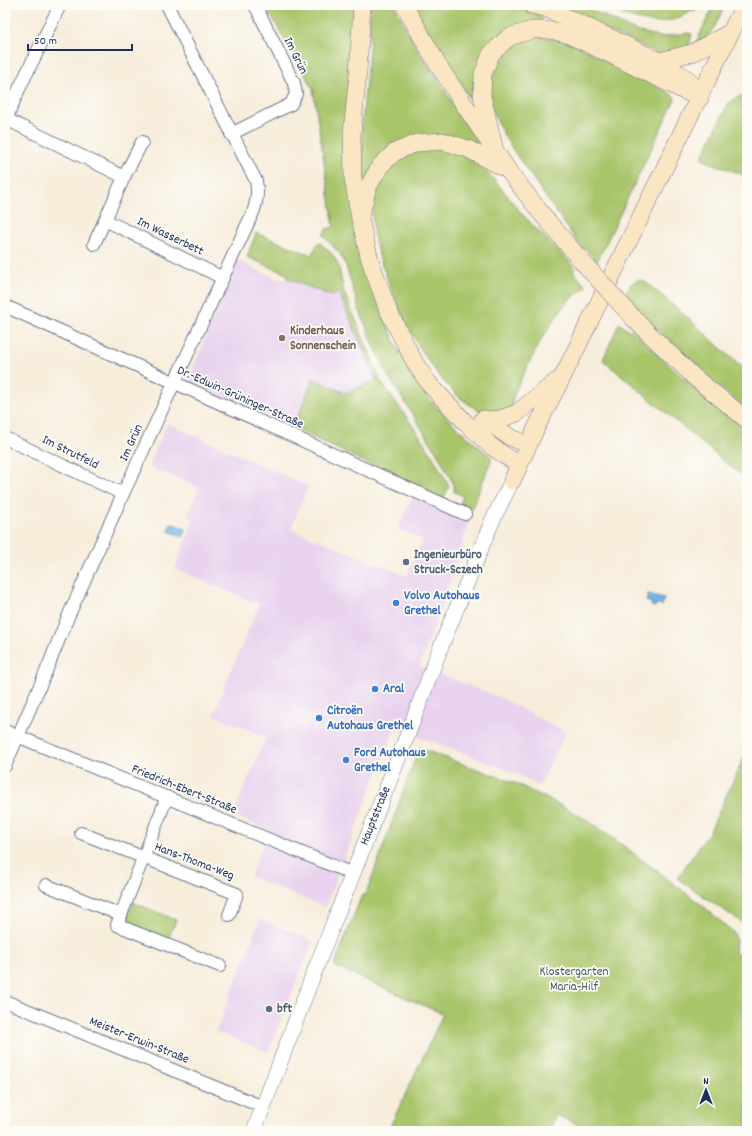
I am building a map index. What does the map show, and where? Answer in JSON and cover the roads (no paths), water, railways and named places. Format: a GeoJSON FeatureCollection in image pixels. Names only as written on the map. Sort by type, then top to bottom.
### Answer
{"type":"FeatureCollection","features":[{"type":"Feature","properties":{"kind":"main road"},"geometry":{"type":"LineString","coordinates":[[362,5],[358,73],[352,133],[353,178],[360,219],[370,260],[388,310],[415,363],[430,385],[466,423],[492,446],[519,465]]}},
{"type":"Feature","properties":{"kind":"main road"},"geometry":{"type":"LineString","coordinates":[[404,5],[438,65],[507,169],[541,213],[635,320],[694,377],[747,420]]}},
{"type":"Feature","properties":{"kind":"main road"},"geometry":{"type":"LineString","coordinates":[[531,5],[545,8],[577,22],[658,61],[689,80],[700,98]]}},
{"type":"Feature","properties":{"kind":"main road"},"geometry":{"type":"LineString","coordinates":[[512,481],[528,445],[700,98],[744,5]]}},
{"type":"Feature","properties":{"kind":"main road"},"geometry":{"type":"LineString","coordinates":[[495,151],[482,96],[483,74],[491,54],[509,37],[532,30],[551,30],[569,35],[700,98]]}},
{"type":"Feature","properties":{"kind":"main road"},"geometry":{"type":"LineString","coordinates":[[658,61],[692,53],[731,32]]}},
{"type":"Feature","properties":{"kind":"main road"},"geometry":{"type":"LineString","coordinates":[[360,219],[368,187],[380,166],[395,152],[417,143],[442,141],[468,149],[507,169]]}},
{"type":"Feature","properties":{"kind":"main road"},"geometry":{"type":"LineString","coordinates":[[485,420],[500,419],[517,414],[563,376]]}},
{"type":"Feature","properties":{"kind":"main road"},"geometry":{"type":"LineString","coordinates":[[449,405],[485,420],[510,437],[528,445]]}},
{"type":"Feature","properties":{"kind":"street"},"geometry":{"type":"LineString","coordinates":[[60,5],[19,89],[6,120],[124,177]]}},
{"type":"Feature","properties":{"kind":"street","name":"Im Grün"},"geometry":{"type":"LineString","coordinates":[[5,766],[70,613],[123,494],[254,210],[257,200],[258,190],[256,181],[167,5]]}},
{"type":"Feature","properties":{"kind":"street","name":"Im Grün"},"geometry":{"type":"LineString","coordinates":[[231,134],[291,104],[296,94],[294,83],[255,5]]}},
{"type":"Feature","properties":{"kind":"street"},"geometry":{"type":"LineString","coordinates":[[94,244],[124,177],[142,142]]}},
{"type":"Feature","properties":{"kind":"street","name":"Im Wasserbett"},"geometry":{"type":"LineString","coordinates":[[105,220],[223,278]]}},
{"type":"Feature","properties":{"kind":"street","name":"Dr.-Edwin-Grüninger-Straße"},"geometry":{"type":"LineString","coordinates":[[5,306],[465,514]]}},
{"type":"Feature","properties":{"kind":"street","name":"Im Strutfeld"},"geometry":{"type":"LineString","coordinates":[[5,438],[123,494]]}},
{"type":"Feature","properties":{"kind":"street","name":"Hauptstraße"},"geometry":{"type":"LineString","coordinates":[[254,1131],[440,649],[493,519],[512,481]]}},
{"type":"Feature","properties":{"kind":"street","name":"Friedrich-Ebert-Straße"},"geometry":{"type":"LineString","coordinates":[[5,731],[353,874]]}},
{"type":"Feature","properties":{"kind":"street","name":"Hans-Thoma-Weg"},"geometry":{"type":"LineString","coordinates":[[121,914],[167,797]]}},
{"type":"Feature","properties":{"kind":"street","name":"Hans-Thoma-Weg"},"geometry":{"type":"LineString","coordinates":[[81,833],[237,894],[229,915]]}},
{"type":"Feature","properties":{"kind":"street"},"geometry":{"type":"LineString","coordinates":[[46,885],[121,914],[117,925],[220,966]]}},
{"type":"Feature","properties":{"kind":"street","name":"Meister-Erwin-Straße"},"geometry":{"type":"LineString","coordinates":[[5,1001],[263,1107]]}},
{"type":"Feature","properties":{"kind":"water"},"geometry":{"type":"Polygon","coordinates":[[[171,523],[186,529],[183,537],[168,531],[171,523]]]}},
{"type":"Feature","properties":{"kind":"water"},"geometry":{"type":"Polygon","coordinates":[[[648,594],[664,598],[662,606],[656,604],[655,607],[651,606],[652,603],[646,601],[648,594]]]}},
{"type":"Feature","properties":{"kind":"place","name":"Kinderhaus Sonnenschein"},"geometry":{"type":"Point","coordinates":[282,338]}},
{"type":"Feature","properties":{"kind":"place","name":"Ingenieurbüro Struck-Sczech"},"geometry":{"type":"Point","coordinates":[406,562]}},
{"type":"Feature","properties":{"kind":"place","name":"Volvo Autohaus Grethel"},"geometry":{"type":"Point","coordinates":[396,603]}},
{"type":"Feature","properties":{"kind":"place","name":"Aral"},"geometry":{"type":"Point","coordinates":[375,689]}},
{"type":"Feature","properties":{"kind":"place","name":"Citroën Autohaus Grethel"},"geometry":{"type":"Point","coordinates":[319,718]}},
{"type":"Feature","properties":{"kind":"place","name":"Ford Autohaus Grethel"},"geometry":{"type":"Point","coordinates":[346,760]}},
{"type":"Feature","properties":{"kind":"place","name":"bft"},"geometry":{"type":"Point","coordinates":[269,1009]}},
{"type":"Feature","properties":{"kind":"park label","name":"Klostergarten Maria-Hilf"},"geometry":{"type":"Point","coordinates":[574,980]}}]}
